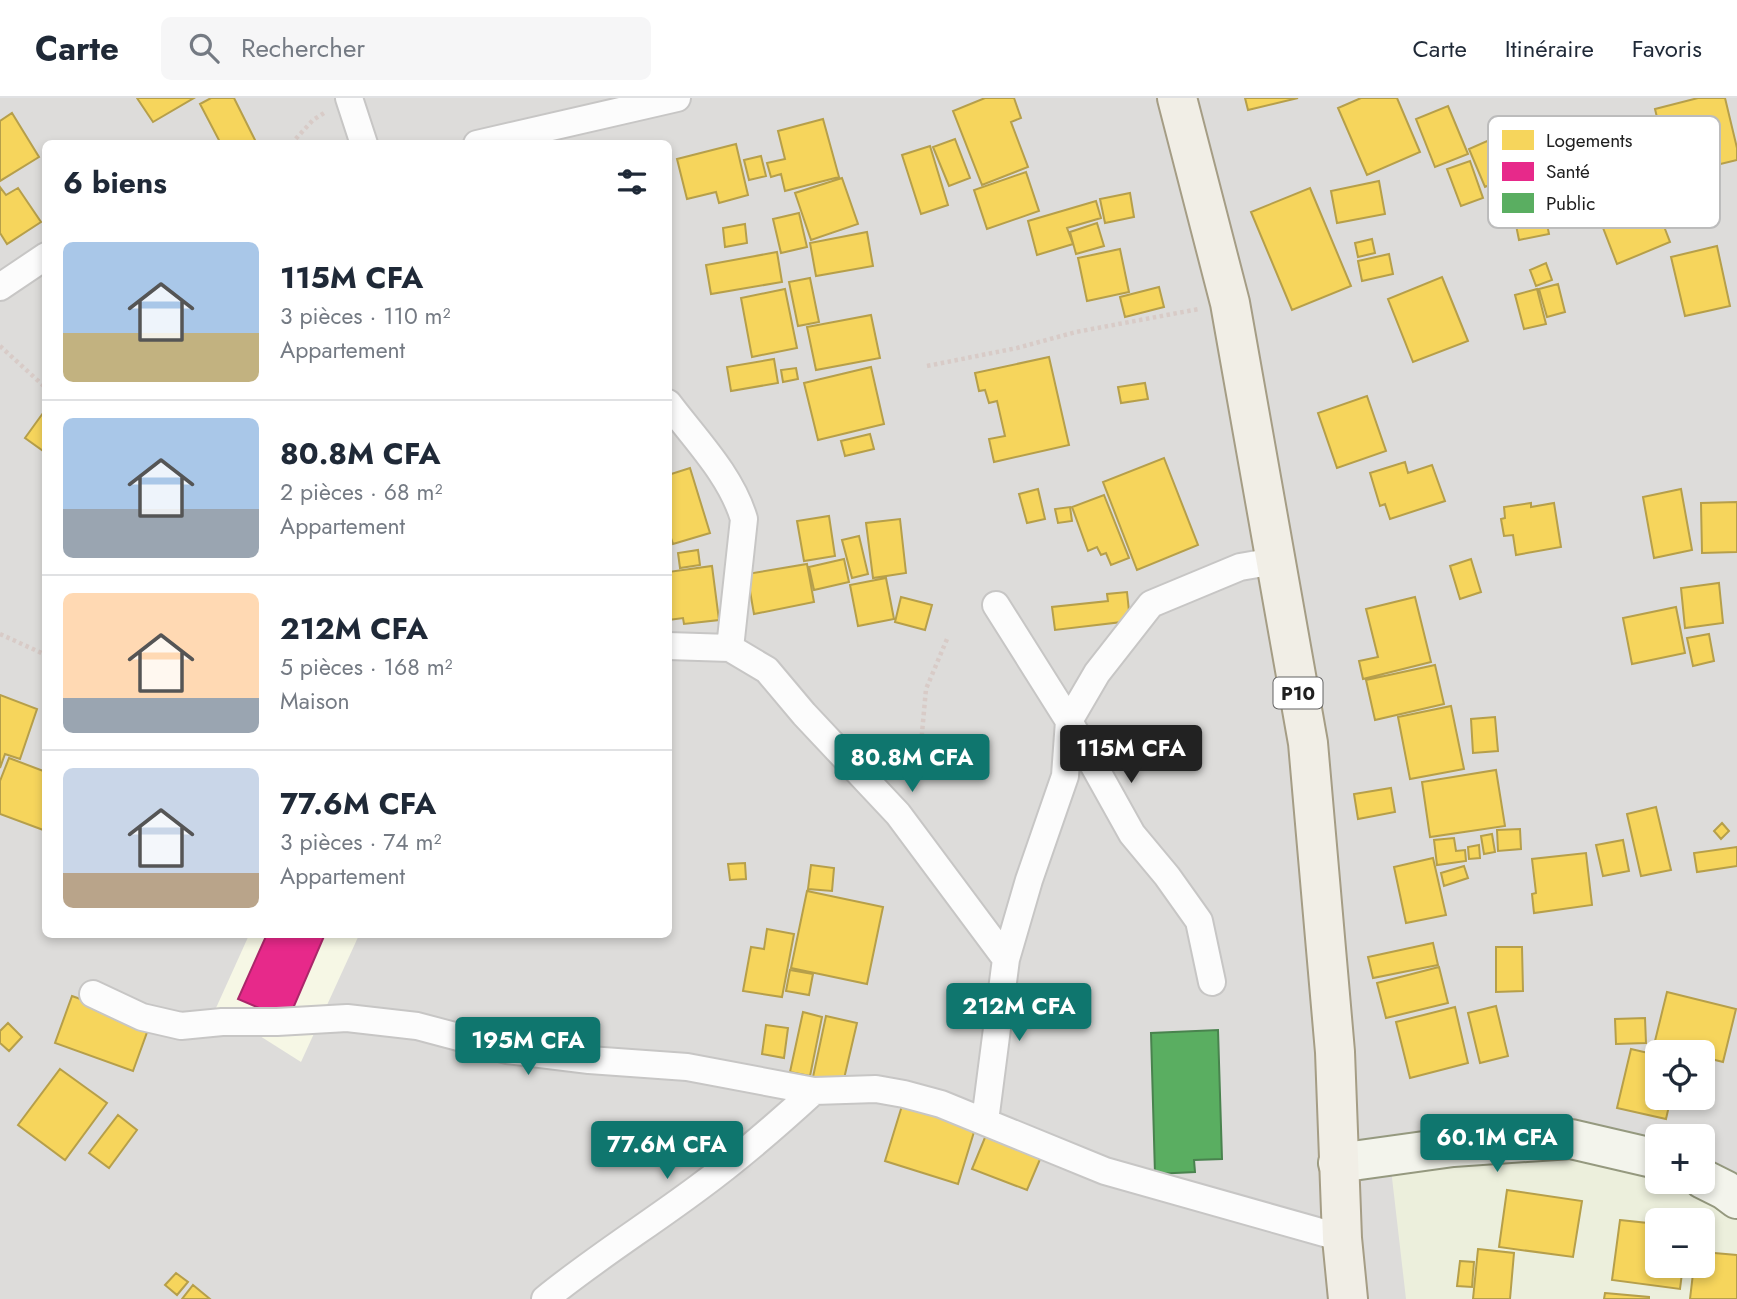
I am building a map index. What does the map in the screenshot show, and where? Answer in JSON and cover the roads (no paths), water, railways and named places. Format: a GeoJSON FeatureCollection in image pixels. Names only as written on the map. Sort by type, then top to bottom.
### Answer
{"type":"FeatureCollection","features":[{"type":"Feature","properties":{"kind":"main road","name":"P10"},"geometry":{"type":"LineString","coordinates":[[1177,98],[1230,303],[1308,743],[1335,1052],[1338,1163],[1348,1299]]}},
{"type":"Feature","properties":{"kind":"street"},"geometry":{"type":"LineString","coordinates":[[349,98],[363,140]]}},
{"type":"Feature","properties":{"kind":"street"},"geometry":{"type":"LineString","coordinates":[[494,140],[677,98]]}},
{"type":"Feature","properties":{"kind":"street"},"geometry":{"type":"LineString","coordinates":[[0,287],[42,259]]}},
{"type":"Feature","properties":{"kind":"street"},"geometry":{"type":"LineString","coordinates":[[672,408],[738,500],[744,519],[730,648]]}},
{"type":"Feature","properties":{"kind":"street"},"geometry":{"type":"LineString","coordinates":[[985,1121],[1006,959],[1029,880],[1065,776],[1069,720],[1097,673],[1151,604],[1240,567],[1275,561]]}},
{"type":"Feature","properties":{"kind":"street"},"geometry":{"type":"LineString","coordinates":[[996,605],[1069,720],[1132,834],[1167,876],[1199,921],[1212,982]]}},
{"type":"Feature","properties":{"kind":"street"},"geometry":{"type":"LineString","coordinates":[[672,646],[730,648],[767,670],[804,714],[898,814],[1006,959]]}},
{"type":"Feature","properties":{"kind":"street"},"geometry":{"type":"LineString","coordinates":[[93,994],[142,1017],[181,1026],[347,1018],[417,1026],[507,1050],[589,1060],[687,1067],[814,1091],[876,1089],[904,1094],[941,1104],[1105,1171],[1342,1238]]}},
{"type":"Feature","properties":{"kind":"street"},"geometry":{"type":"LineString","coordinates":[[545,1299],[586,1266],[697,1189],[762,1138],[814,1091]]}},
{"type":"Feature","properties":{"kind":"street"},"geometry":{"type":"LineString","coordinates":[[1338,1163],[1453,1147],[1571,1139],[1645,1156]]}},
{"type":"Feature","properties":{"kind":"street"},"geometry":{"type":"LineString","coordinates":[[1715,1185],[1737,1199]]}}]}
